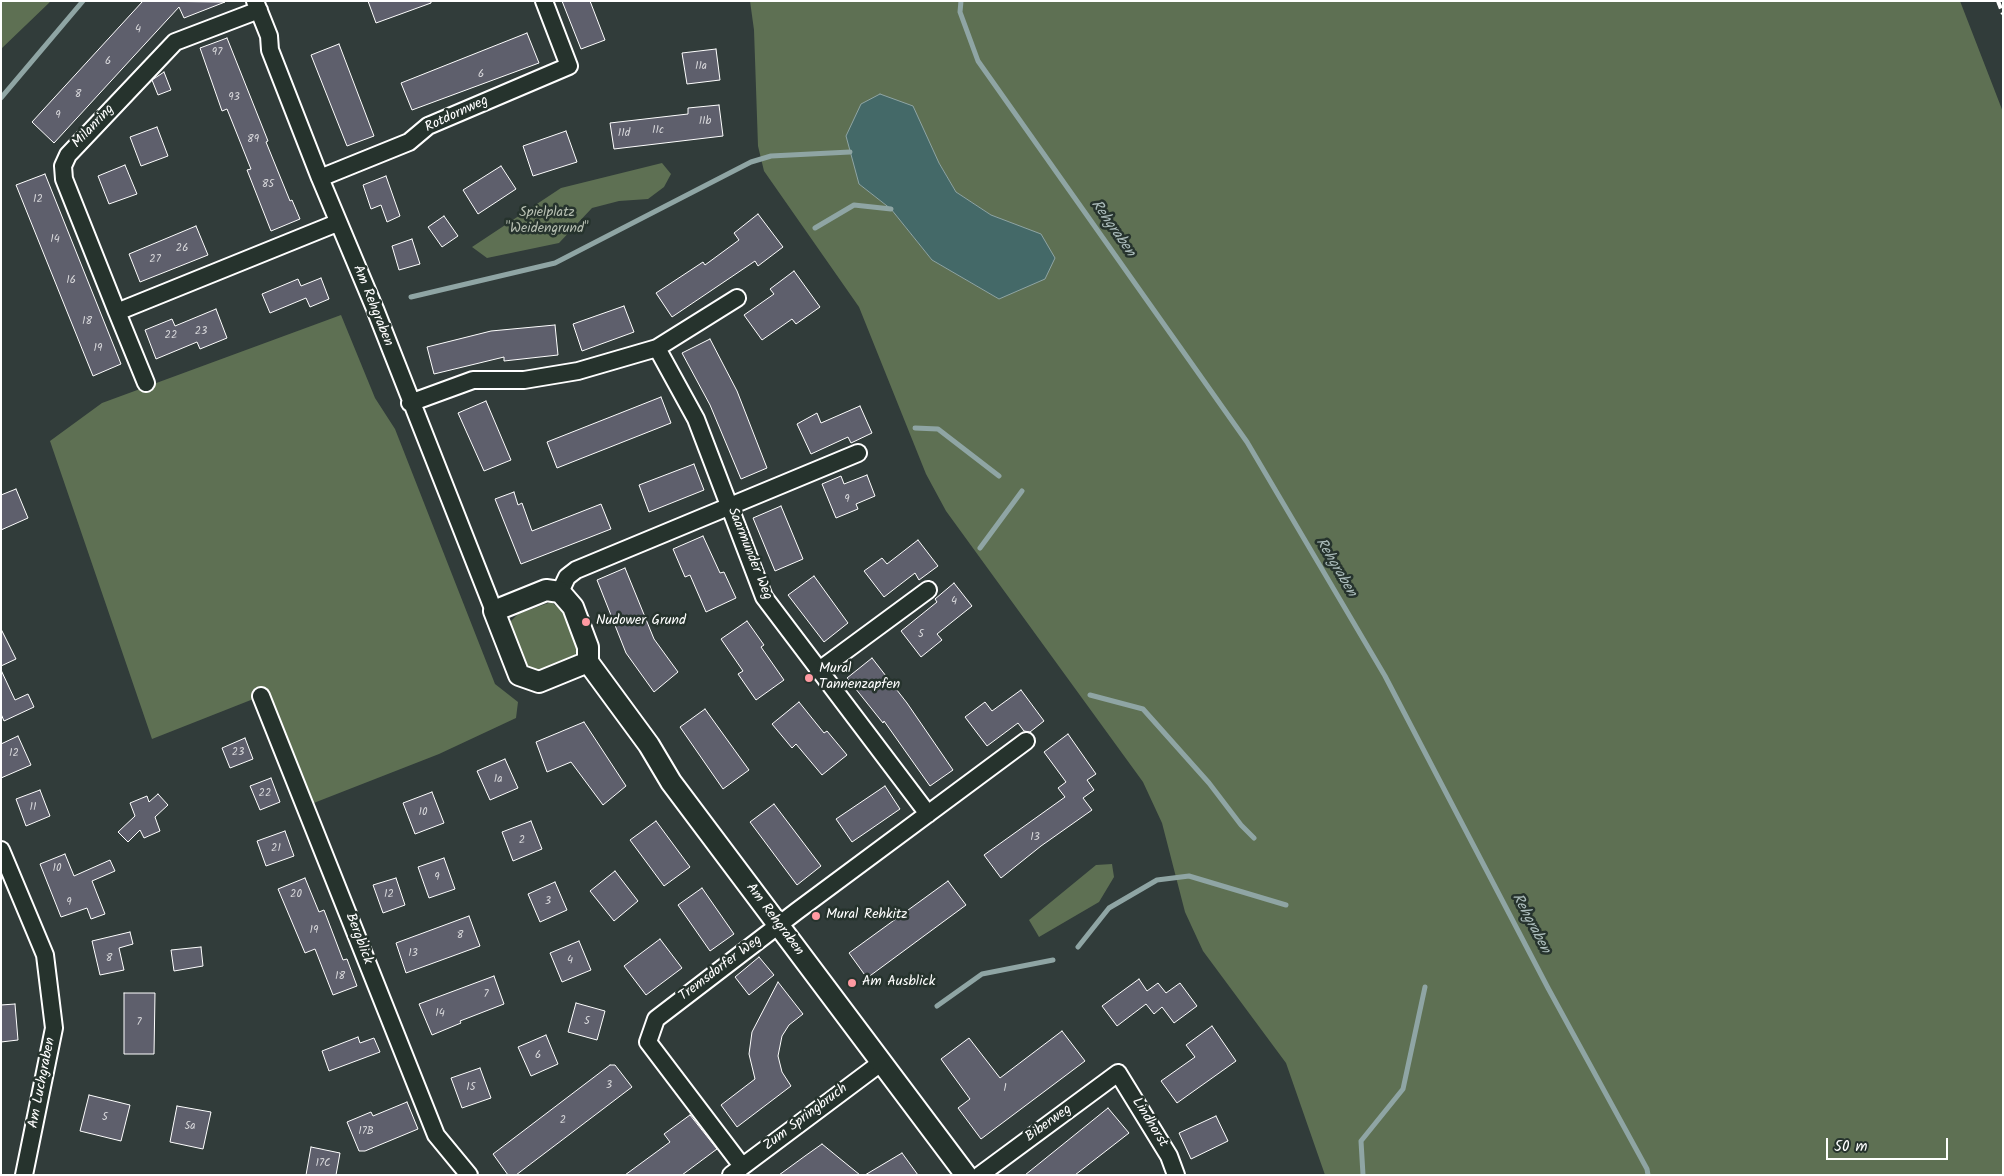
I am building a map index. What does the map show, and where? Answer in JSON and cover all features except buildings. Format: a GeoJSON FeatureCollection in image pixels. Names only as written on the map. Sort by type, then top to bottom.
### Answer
{"type":"FeatureCollection","features":[{"type":"Feature","properties":{"kind":"street","name":"Rotdornweg"},"geometry":{"type":"LineString","coordinates":[[320,178],[409,142],[428,126],[569,66],[544,1]]}},
{"type":"Feature","properties":{"kind":"street","name":"Am Rehgraben"},"geometry":{"type":"LineString","coordinates":[[257,6],[270,36],[270,50],[337,223],[375,309],[410,403],[519,675],[538,682],[588,662]]}},
{"type":"Feature","properties":{"kind":"street","name":"Milanring"},"geometry":{"type":"LineString","coordinates":[[146,383],[64,179],[63,166],[68,154],[175,42],[257,6]]}},
{"type":"Feature","properties":{"kind":"street"},"geometry":{"type":"LineString","coordinates":[[117,312],[337,223]]}},
{"type":"Feature","properties":{"kind":"street"},"geometry":{"type":"LineString","coordinates":[[410,403],[473,380],[524,380],[578,371],[657,348],[736,298]]}},
{"type":"Feature","properties":{"kind":"street","name":"Saarmunder Weg"},"geometry":{"type":"LineString","coordinates":[[657,348],[696,419],[764,597],[818,671],[928,814]]}},
{"type":"Feature","properties":{"kind":"street"},"geometry":{"type":"LineString","coordinates":[[494,611],[546,590],[560,592],[568,577],[576,570],[728,505],[858,453]]}},
{"type":"Feature","properties":{"kind":"street"},"geometry":{"type":"LineString","coordinates":[[818,671],[928,590]]}},
{"type":"Feature","properties":{"kind":"street","name":"Am Rehgraben"},"geometry":{"type":"LineString","coordinates":[[560,592],[573,607],[588,647],[588,662],[649,745],[671,782],[966,1175]]}},
{"type":"Feature","properties":{"kind":"street","name":"Bergblick"},"geometry":{"type":"LineString","coordinates":[[261,696],[436,1135],[469,1175]]}},
{"type":"Feature","properties":{"kind":"street","name":"Tremsdorfer Weg"},"geometry":{"type":"LineString","coordinates":[[736,1170],[648,1042],[656,1019],[1026,741]]}},
{"type":"Feature","properties":{"kind":"street","name":"Am Luchgraben"},"geometry":{"type":"LineString","coordinates":[[1,850],[45,955],[54,1028],[24,1175]]}},
{"type":"Feature","properties":{"kind":"street","name":"Zum Springbruch"},"geometry":{"type":"LineString","coordinates":[[736,1170],[882,1062]]}},
{"type":"Feature","properties":{"kind":"street","name":"Biberweg"},"geometry":{"type":"LineString","coordinates":[[980,1175],[1118,1073]]}},
{"type":"Feature","properties":{"kind":"street","name":"Lindhorst"},"geometry":{"type":"LineString","coordinates":[[1118,1073],[1169,1156],[1176,1175]]}},
{"type":"Feature","properties":{"kind":"green space"},"geometry":{"type":"Polygon","coordinates":[[[1,1],[51,1],[1,49],[1,1]]]}},
{"type":"Feature","properties":{"kind":"green space"},"geometry":{"type":"Polygon","coordinates":[[[750,1],[1960,1],[2003,112],[2003,1175],[1325,1175],[1286,1063],[1203,951],[1185,912],[1162,823],[1143,782],[946,511],[926,474],[859,307],[764,171],[758,146],[754,30],[750,1]],[[939,163],[859,184],[891,209],[932,260],[999,299],[1020,288],[1041,235],[991,215],[956,192],[939,163]]]}},
{"type":"Feature","properties":{"kind":"green space","name":"Spielplatz \"Weidengrund\""},"geometry":{"type":"Polygon","coordinates":[[[662,163],[671,174],[664,187],[648,199],[619,201],[592,208],[559,243],[487,258],[472,247],[561,188],[662,163]]]}},
{"type":"Feature","properties":{"kind":"green space"},"geometry":{"type":"Polygon","coordinates":[[[341,315],[375,398],[395,429],[495,684],[518,702],[516,718],[439,754],[306,806],[261,696],[152,739],[50,441],[102,403],[341,315]]]}},
{"type":"Feature","properties":{"kind":"green space"},"geometry":{"type":"Polygon","coordinates":[[[551,602],[564,612],[577,650],[573,660],[545,673],[524,667],[509,628],[510,622],[518,614],[551,602]]]}},
{"type":"Feature","properties":{"kind":"green space"},"geometry":{"type":"Polygon","coordinates":[[[1112,864],[1114,877],[1099,902],[1039,937],[1029,920],[1096,865],[1112,864]]]}},
{"type":"Feature","properties":{"kind":"water"},"geometry":{"type":"Polygon","coordinates":[[[880,94],[913,106],[939,163],[956,192],[991,215],[1041,234],[1055,258],[1045,279],[999,299],[932,260],[891,209],[859,184],[846,136],[861,104],[880,94]]]}},
{"type":"Feature","properties":{"kind":"waterway"},"geometry":{"type":"LineString","coordinates":[[1,98],[83,1]]}},
{"type":"Feature","properties":{"kind":"waterway","name":"Rehgraben"},"geometry":{"type":"LineString","coordinates":[[961,1],[960,12],[978,61],[1247,442],[1385,676],[1548,988],[1647,1169],[1648,1175]]}},
{"type":"Feature","properties":{"kind":"waterway"},"geometry":{"type":"LineString","coordinates":[[411,297],[555,263],[751,162],[771,156],[850,152]]}},
{"type":"Feature","properties":{"kind":"waterway"},"geometry":{"type":"LineString","coordinates":[[815,228],[854,205],[891,209]]}},
{"type":"Feature","properties":{"kind":"waterway"},"geometry":{"type":"LineString","coordinates":[[915,428],[938,429],[999,476]]}},
{"type":"Feature","properties":{"kind":"waterway"},"geometry":{"type":"LineString","coordinates":[[980,548],[1022,491]]}},
{"type":"Feature","properties":{"kind":"waterway"},"geometry":{"type":"LineString","coordinates":[[1090,695],[1143,709],[1209,783],[1241,825],[1254,838]]}},
{"type":"Feature","properties":{"kind":"waterway"},"geometry":{"type":"LineString","coordinates":[[1078,947],[1109,908],[1157,880],[1189,876],[1286,905]]}},
{"type":"Feature","properties":{"kind":"waterway"},"geometry":{"type":"LineString","coordinates":[[937,1006],[982,974],[1053,960]]}},
{"type":"Feature","properties":{"kind":"waterway"},"geometry":{"type":"LineString","coordinates":[[1363,1175],[1361,1141],[1403,1089],[1425,987]]}},
{"type":"Feature","properties":{"kind":"railway"},"geometry":{"type":"LineString","coordinates":[[1998,1],[2003,14]]}},
{"type":"Feature","properties":{"kind":"place","name":"Nudower Grund"},"geometry":{"type":"Point","coordinates":[586,622]}},
{"type":"Feature","properties":{"kind":"place","name":"Mural Tannenzapfen"},"geometry":{"type":"Point","coordinates":[809,678]}},
{"type":"Feature","properties":{"kind":"place","name":"Mural Rehkitz"},"geometry":{"type":"Point","coordinates":[816,916]}},
{"type":"Feature","properties":{"kind":"place","name":"Am Ausblick"},"geometry":{"type":"Point","coordinates":[852,983]}}]}
